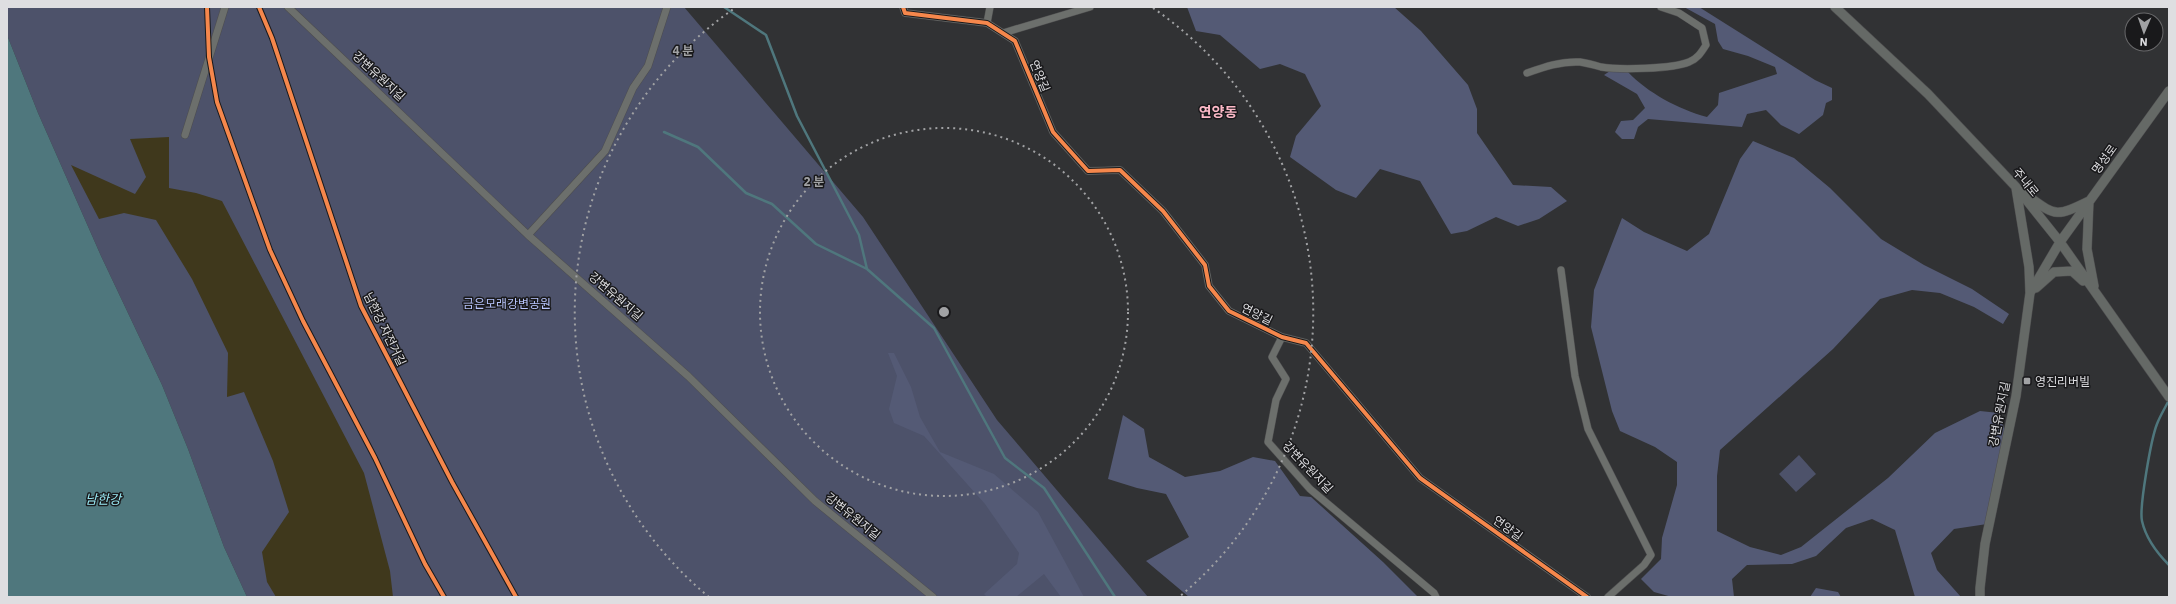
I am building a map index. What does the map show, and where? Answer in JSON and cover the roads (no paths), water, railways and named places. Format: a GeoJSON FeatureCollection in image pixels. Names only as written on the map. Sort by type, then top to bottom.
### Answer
{"type":"FeatureCollection","features":[{"type":"Feature","properties":{"kind":"street"},"geometry":{"type":"LineString","coordinates":[[185,135],[225,7]]}},
{"type":"Feature","properties":{"kind":"street","name":"강변유원지길"},"geometry":{"type":"LineString","coordinates":[[288,7],[528,235],[688,376],[815,501],[933,597]]}},
{"type":"Feature","properties":{"kind":"street"},"geometry":{"type":"LineString","coordinates":[[528,235],[578,183],[605,151],[633,88],[648,66],[667,7]]}},
{"type":"Feature","properties":{"kind":"street","name":"연양길"},"geometry":{"type":"LineString","coordinates":[[903,7],[905,13],[987,23],[1015,41],[1052,132],[1088,171],[1120,170],[1163,211],[1205,265],[1210,286],[1229,311],[1282,337],[1306,342],[1420,478],[1587,597]]}},
{"type":"Feature","properties":{"kind":"street"},"geometry":{"type":"LineString","coordinates":[[987,23],[990,7]]}},
{"type":"Feature","properties":{"kind":"street"},"geometry":{"type":"LineString","coordinates":[[1003,33],[1065,10],[1090,7]]}},
{"type":"Feature","properties":{"kind":"street"},"geometry":{"type":"LineString","coordinates":[[1527,73],[1560,63],[1581,62],[1602,67],[1631,69],[1678,66],[1699,56],[1706,45],[1702,28],[1679,13],[1661,7]]}},
{"type":"Feature","properties":{"kind":"street","name":"주내로"},"geometry":{"type":"LineString","coordinates":[[1835,7],[1928,94],[2016,187],[2060,242],[2169,397]]}},
{"type":"Feature","properties":{"kind":"street","name":"명성로"},"geometry":{"type":"LineString","coordinates":[[2060,242],[2169,91]]}},
{"type":"Feature","properties":{"kind":"street"},"geometry":{"type":"LineString","coordinates":[[2016,187],[2051,211],[2064,213],[2089,201],[2087,249],[2095,292]]}},
{"type":"Feature","properties":{"kind":"street"},"geometry":{"type":"LineString","coordinates":[[2016,187],[2029,267],[2030,293]]}},
{"type":"Feature","properties":{"kind":"street","name":"강변유원지길"},"geometry":{"type":"LineString","coordinates":[[1980,597],[1985,544],[2016,396],[2030,293],[2060,242]]}},
{"type":"Feature","properties":{"kind":"street"},"geometry":{"type":"LineString","coordinates":[[1561,270],[1575,376],[1588,429],[1651,555],[1644,565],[1608,597]]}},
{"type":"Feature","properties":{"kind":"street"},"geometry":{"type":"LineString","coordinates":[[2030,293],[2054,272],[2072,271],[2095,292]]}},
{"type":"Feature","properties":{"kind":"street","name":"강변유원지길"},"geometry":{"type":"LineString","coordinates":[[1282,337],[1272,357],[1286,379],[1276,400],[1268,442],[1310,489],[1434,592],[1436,597]]}},
{"type":"Feature","properties":{"kind":"water","name":"남한강"},"geometry":{"type":"Polygon","coordinates":[[[7,35],[38,113],[101,256],[162,385],[188,449],[224,547],[247,597],[7,597],[7,35]]]}},
{"type":"Feature","properties":{"kind":"waterway"},"geometry":{"type":"LineString","coordinates":[[724,7],[766,35],[797,116],[859,235],[867,269]]}},
{"type":"Feature","properties":{"kind":"waterway"},"geometry":{"type":"LineString","coordinates":[[664,132],[698,147],[746,193],[772,204],[816,244],[867,269],[934,328],[1005,458],[1044,488],[1115,597]]}},
{"type":"Feature","properties":{"kind":"waterway"},"geometry":{"type":"LineString","coordinates":[[2169,400],[2158,421],[2155,432],[2146,473],[2142,502],[2142,521],[2146,534],[2156,551],[2169,565]]}},
{"type":"Feature","properties":{"kind":"place","name":"영진리버빌"},"geometry":{"type":"Point","coordinates":[2027,381]}},
{"type":"Feature","properties":{"kind":"district","name":"연양동"},"geometry":{"type":"Point","coordinates":[1218,112]}},
{"type":"Feature","properties":{"kind":"park label","name":"금은모래강변공원"},"geometry":{"type":"Point","coordinates":[507,303]}}]}
